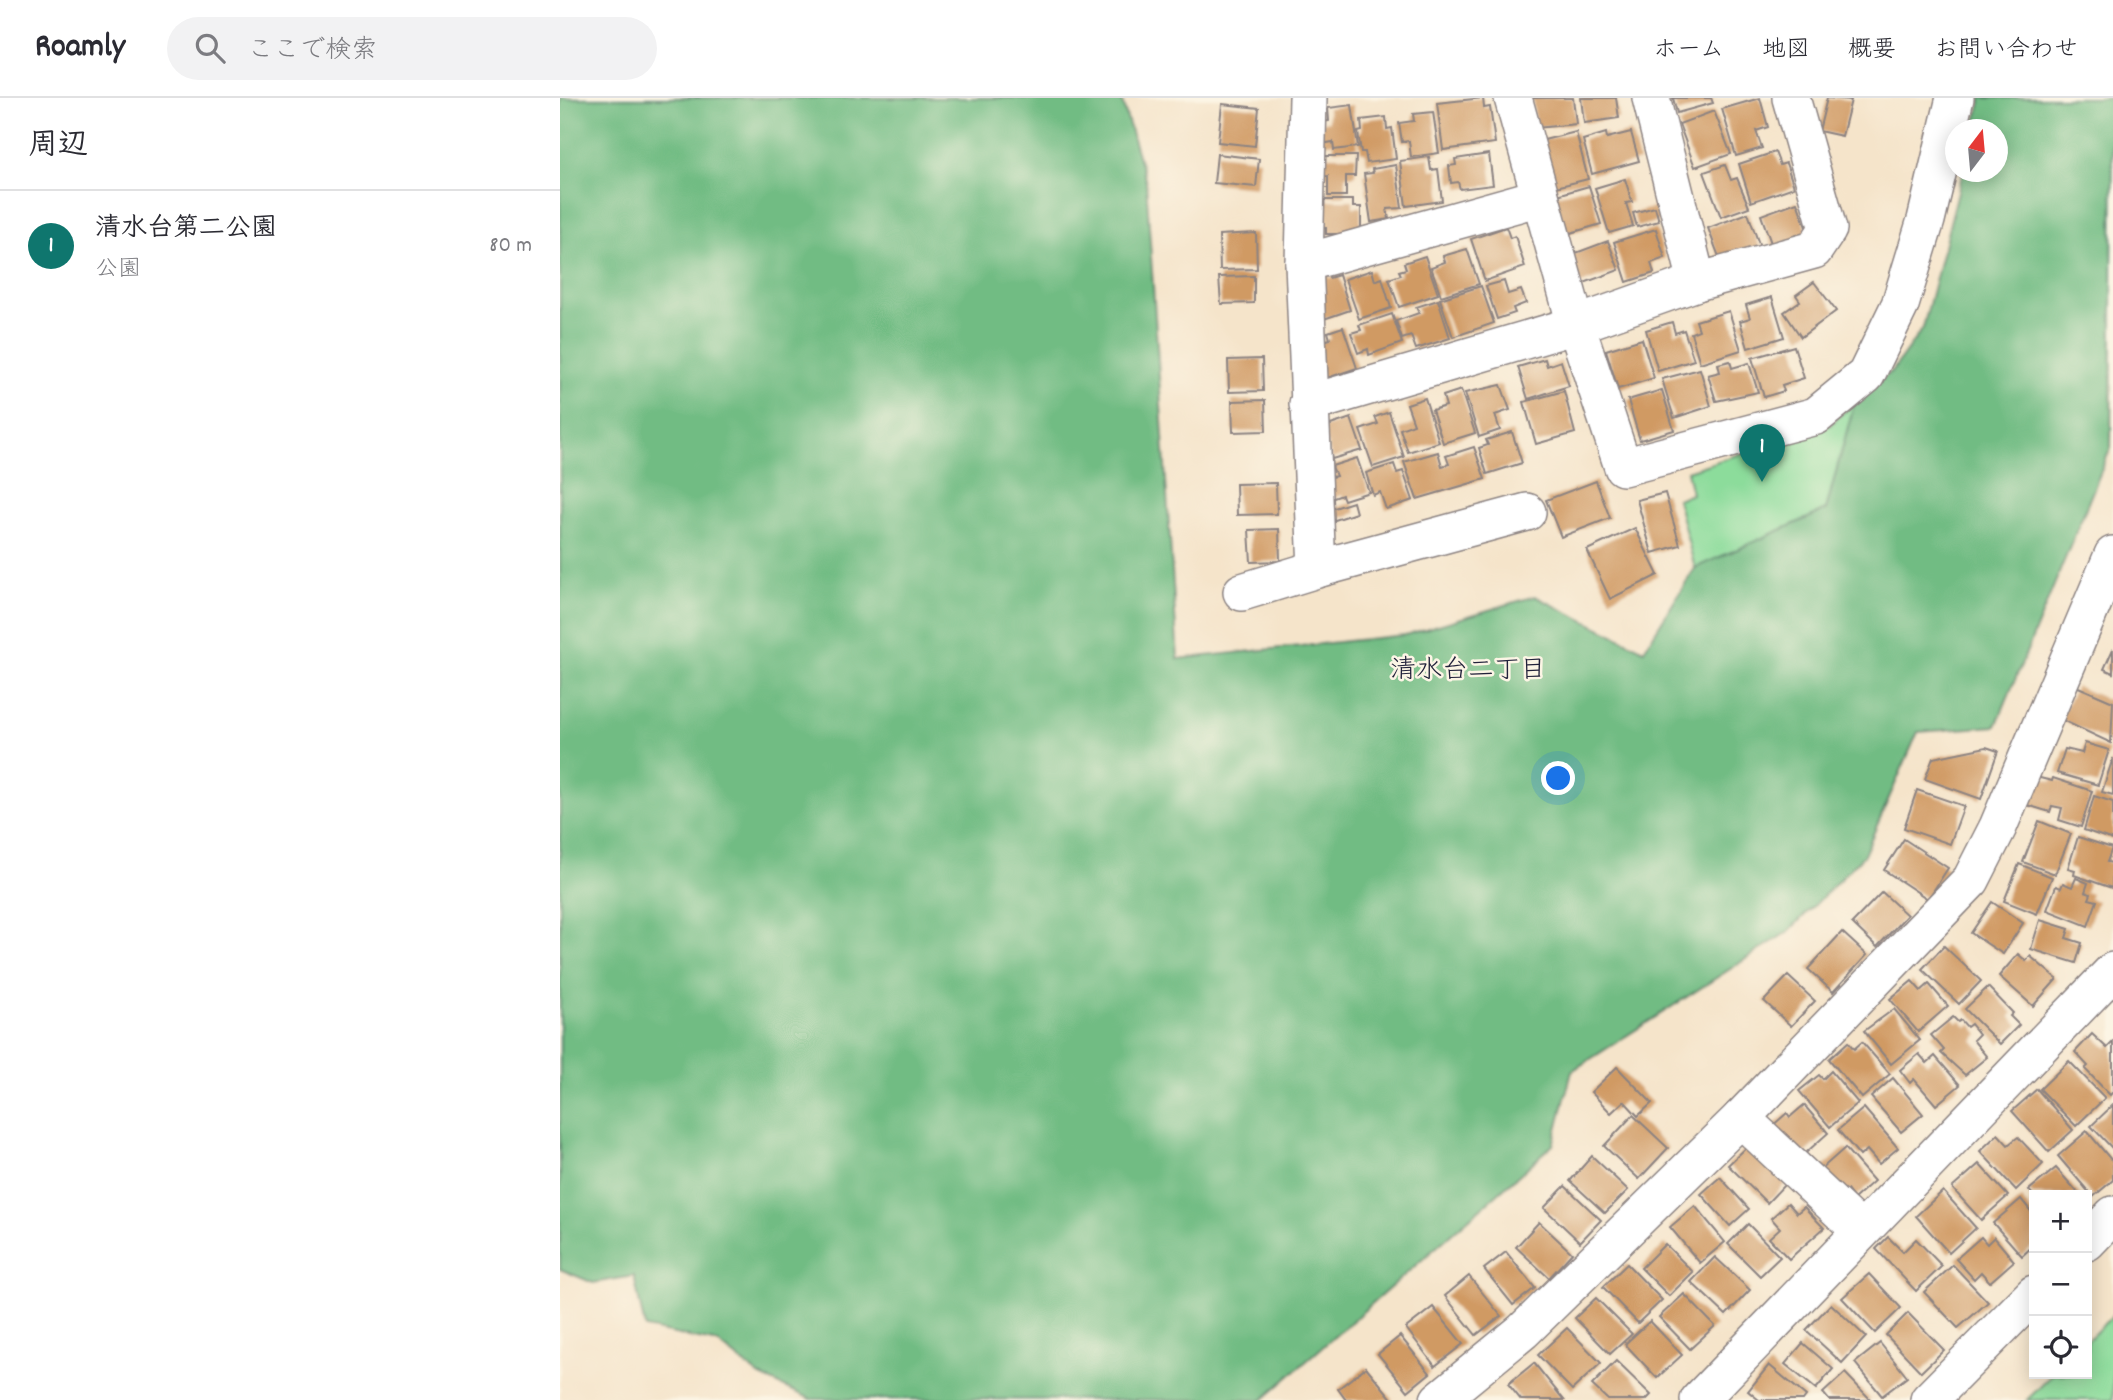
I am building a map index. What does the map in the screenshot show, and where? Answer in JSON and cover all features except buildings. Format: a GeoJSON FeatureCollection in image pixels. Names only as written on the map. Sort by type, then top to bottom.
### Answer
{"type":"FeatureCollection","features":[{"type":"Feature","properties":{"kind":"street"},"geometry":{"type":"LineString","coordinates":[[1308,98],[1304,264],[1308,404],[1318,569]]}},
{"type":"Feature","properties":{"kind":"street"},"geometry":{"type":"LineString","coordinates":[[1513,98],[1576,325],[1623,467],[1816,416],[1866,375],[1900,304],[1926,220],[1955,98]]}},
{"type":"Feature","properties":{"kind":"street"},"geometry":{"type":"LineString","coordinates":[[1651,98],[1697,282]]}},
{"type":"Feature","properties":{"kind":"street"},"geometry":{"type":"LineString","coordinates":[[1308,404],[1576,325],[1697,282],[1814,250],[1828,229],[1791,98]]}},
{"type":"Feature","properties":{"kind":"street"},"geometry":{"type":"LineString","coordinates":[[1304,264],[1540,197]]}},
{"type":"Feature","properties":{"kind":"street"},"geometry":{"type":"LineString","coordinates":[[1241,592],[1527,512]]}},
{"type":"Feature","properties":{"kind":"street"},"geometry":{"type":"LineString","coordinates":[[1439,1400],[1523,1331],[1741,1118],[1971,880],[1998,827],[2113,555]]}},
{"type":"Feature","properties":{"kind":"street"},"geometry":{"type":"LineString","coordinates":[[1699,1400],[2113,971]]}},
{"type":"Feature","properties":{"kind":"street"},"geometry":{"type":"LineString","coordinates":[[1741,1118],[1861,1231]]}},
{"type":"Feature","properties":{"kind":"street"},"geometry":{"type":"LineString","coordinates":[[2092,1237],[2113,1216]]}},
{"type":"Feature","properties":{"kind":"street"},"geometry":{"type":"LineString","coordinates":[[1929,1400],[2029,1299]]}},
{"type":"Feature","properties":{"kind":"green space"},"geometry":{"type":"Polygon","coordinates":[[[560,98],[1121,98],[1146,182],[1178,659],[1405,635],[1535,596],[1644,650],[1695,568],[1826,510],[1855,401],[1893,370],[1923,328],[1960,182],[2008,182],[2008,119],[1977,119],[1982,98],[2113,98],[2111,447],[1996,726],[1918,732],[1864,855],[1789,931],[1572,1071],[1553,1145],[1262,1400],[811,1399],[760,1376],[718,1343],[645,1328],[634,1276],[593,1283],[560,1269],[560,98]]]}},
{"type":"Feature","properties":{"kind":"green space"},"geometry":{"type":"Polygon","coordinates":[[[1855,401],[1826,510],[1695,568],[1677,499],[1692,494],[1687,471],[1830,425],[1855,401]]]}},
{"type":"Feature","properties":{"kind":"green space"},"geometry":{"type":"Polygon","coordinates":[[[2113,1315],[2113,1400],[2027,1400],[2048,1379],[2092,1379],[2092,1336],[2113,1315]]]}},
{"type":"Feature","properties":{"kind":"place","name":"清水台第二公園"},"geometry":{"type":"Point","coordinates":[1762,482]}},
{"type":"Feature","properties":{"kind":"district","name":"清水台二丁目"},"geometry":{"type":"Point","coordinates":[1468,668]}}]}
